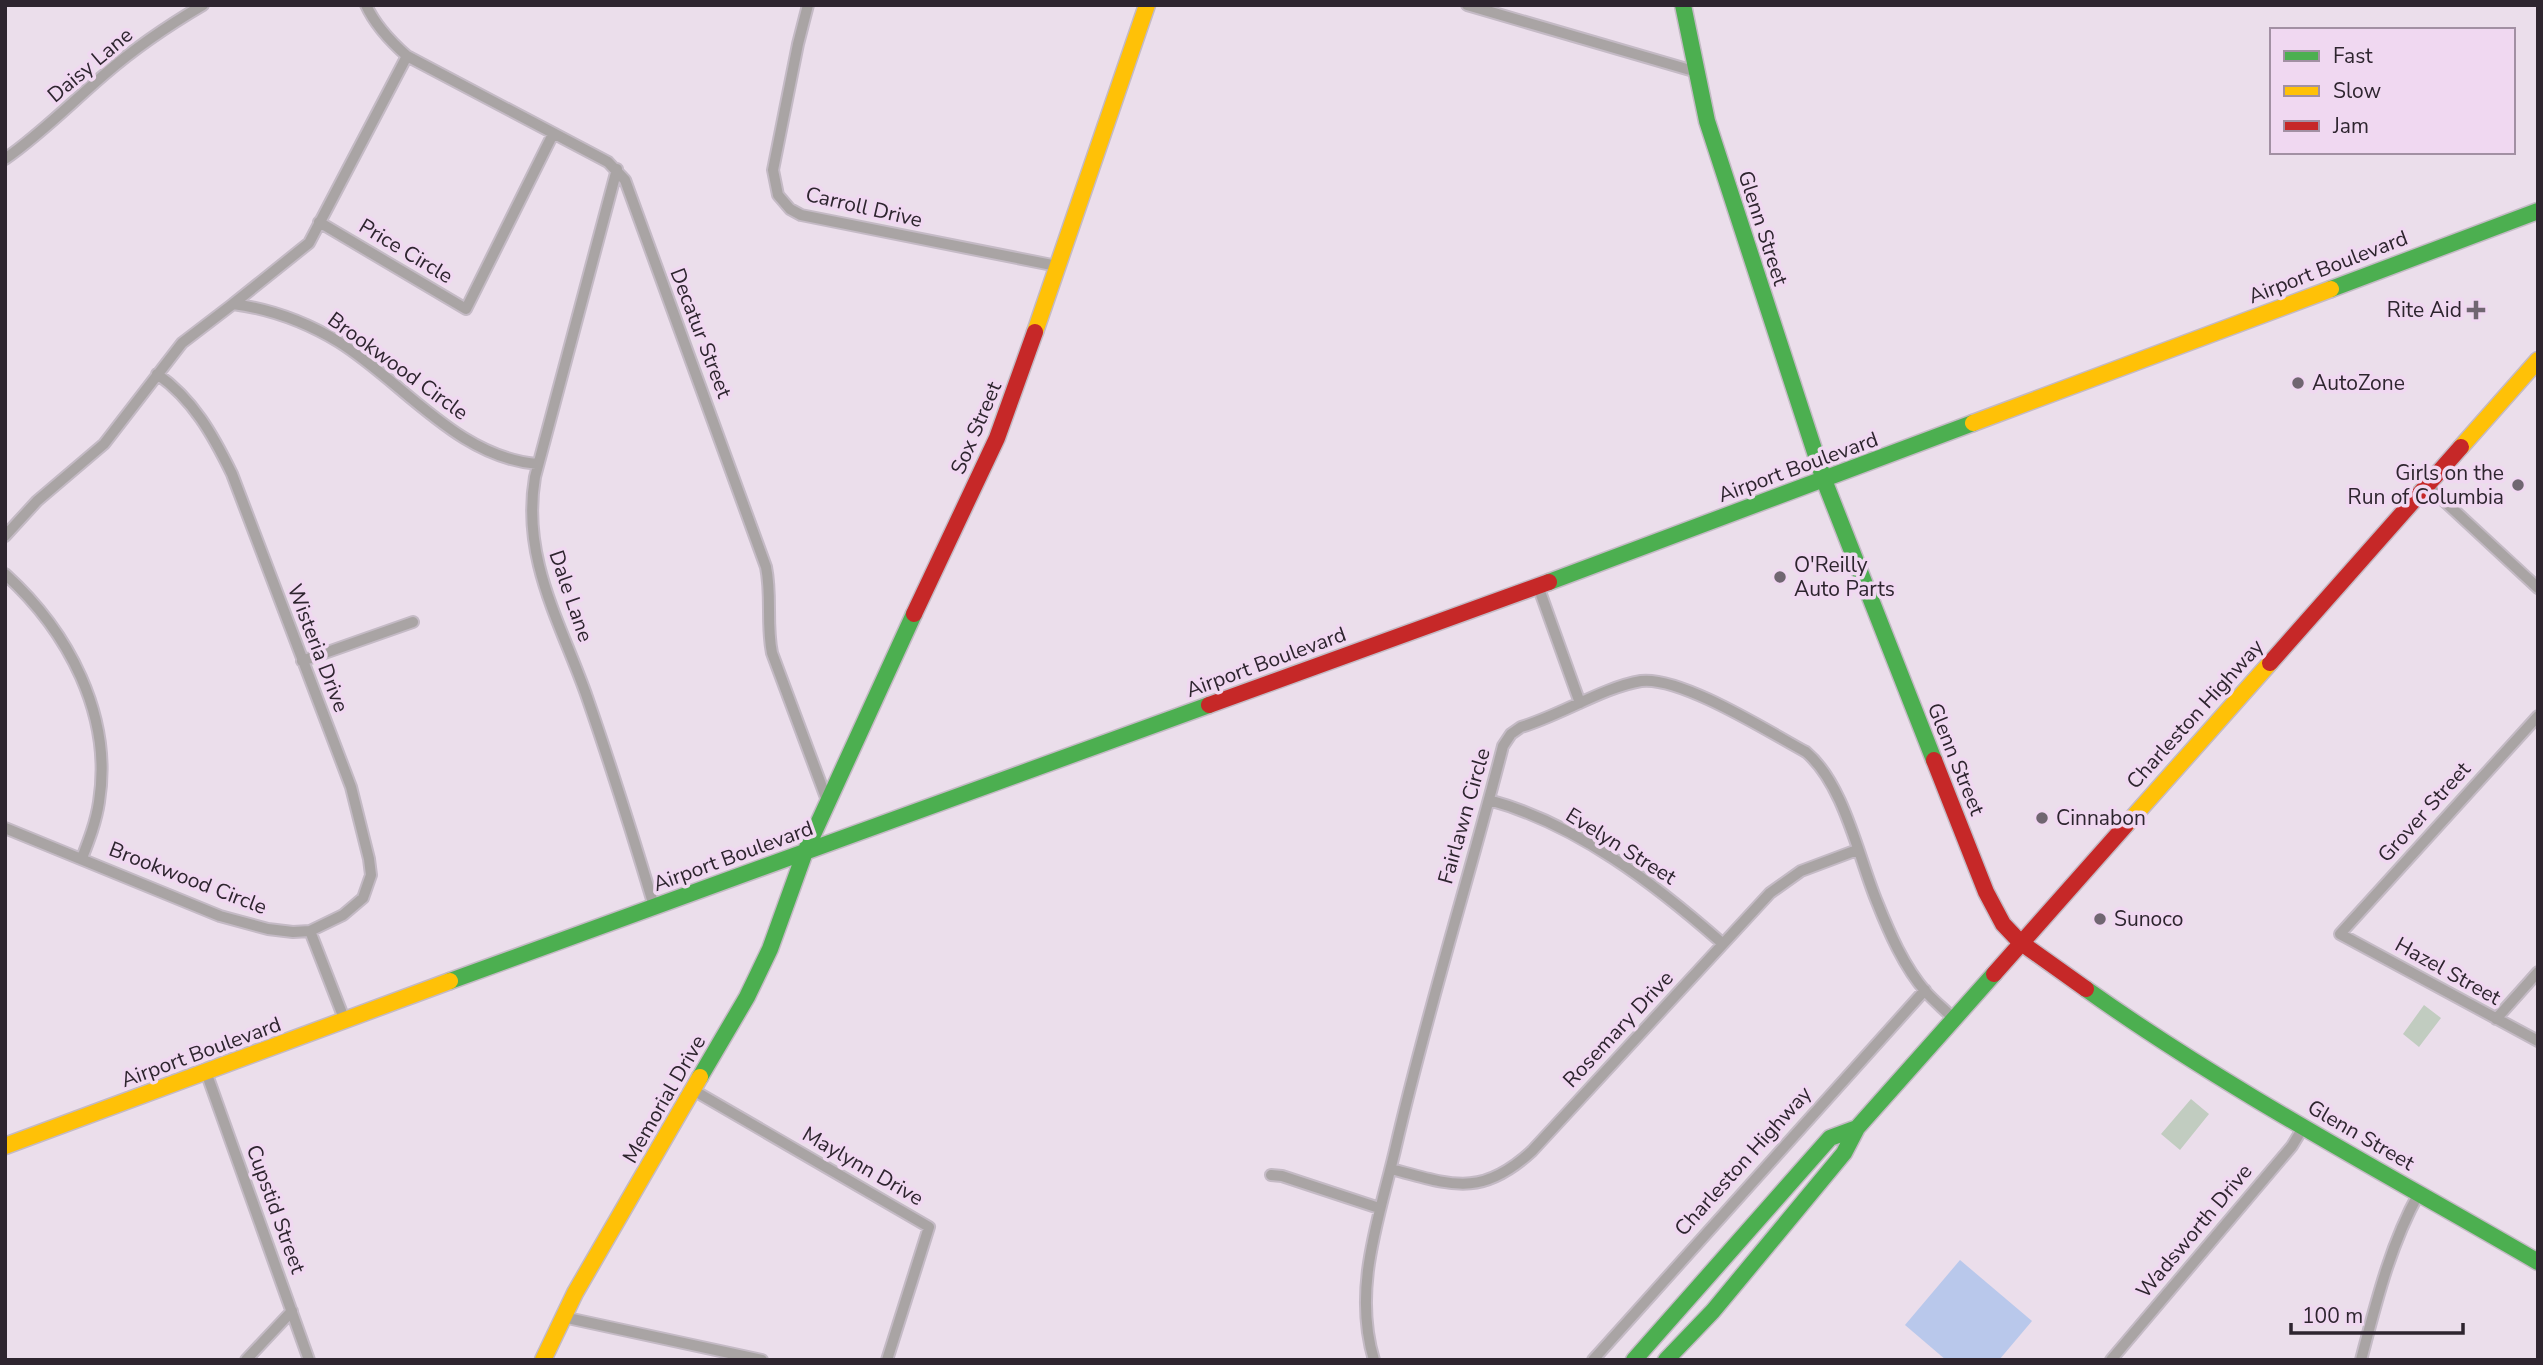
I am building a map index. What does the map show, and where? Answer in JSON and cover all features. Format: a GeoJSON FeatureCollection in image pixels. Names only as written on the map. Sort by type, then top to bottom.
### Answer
{"type":"FeatureCollection","features":[{"type":"Feature","properties":{"kind":"main road","name":"Sox Street"},"geometry":{"type":"LineString","coordinates":[[805,852],[997,438],[1147,5]]}},
{"type":"Feature","properties":{"kind":"main road","name":"Glenn Street"},"geometry":{"type":"LineString","coordinates":[[1683,5],[1721,168],[1824,480],[1986,892],[2003,924],[2020,942],[2132,1022],[2206,1069],[2538,1262]]}},
{"type":"Feature","properties":{"kind":"main road","name":"Airport Boulevard"},"geometry":{"type":"LineString","coordinates":[[5,1146],[654,906],[1538,586],[2538,211]]}},
{"type":"Feature","properties":{"kind":"main road","name":"Charleston Highway"},"geometry":{"type":"LineString","coordinates":[[1666,1360],[1713,1311],[1844,1153],[1857,1128],[2538,360]]}},
{"type":"Feature","properties":{"kind":"main road","name":"Memorial Drive"},"geometry":{"type":"LineString","coordinates":[[543,1360],[563,1317],[747,998],[770,949],[805,852]]}},
{"type":"Feature","properties":{"kind":"main road","name":"Charleston Highway"},"geometry":{"type":"LineString","coordinates":[[1634,1360],[1830,1138],[1857,1128]]}},
{"type":"Feature","properties":{"kind":"street","name":"Daisy Lane"},"geometry":{"type":"LineString","coordinates":[[5,159],[184,10],[203,5]]}},
{"type":"Feature","properties":{"kind":"street"},"geometry":{"type":"LineString","coordinates":[[366,5],[386,36],[407,56],[617,169]]}},
{"type":"Feature","properties":{"kind":"street","name":"Carroll Drive"},"geometry":{"type":"LineString","coordinates":[[808,5],[773,170],[778,195],[790,209],[801,215],[1057,266]]}},
{"type":"Feature","properties":{"kind":"street"},"geometry":{"type":"LineString","coordinates":[[1467,5],[1697,72]]}},
{"type":"Feature","properties":{"kind":"street"},"geometry":{"type":"LineString","coordinates":[[5,537],[46,493],[104,444],[182,343],[309,243],[407,56]]}},
{"type":"Feature","properties":{"kind":"street","name":"Price Circle"},"geometry":{"type":"LineString","coordinates":[[319,222],[466,309],[553,134]]}},
{"type":"Feature","properties":{"kind":"street","name":"Dale Lane"},"geometry":{"type":"LineString","coordinates":[[617,169],[538,464],[531,514],[538,564],[603,742],[654,906]]}},
{"type":"Feature","properties":{"kind":"street","name":"Decatur Street"},"geometry":{"type":"LineString","coordinates":[[617,169],[630,191],[766,567],[770,592],[772,653],[828,803]]}},
{"type":"Feature","properties":{"kind":"street","name":"Brookwood Circle"},"geometry":{"type":"LineString","coordinates":[[233,304],[270,311],[316,330],[359,356],[459,434],[503,457],[538,464]]}},
{"type":"Feature","properties":{"kind":"street","name":"Wisteria Drive"},"geometry":{"type":"LineString","coordinates":[[157,374],[177,388],[193,407],[232,474],[351,787],[361,823],[371,875],[363,898],[354,907],[310,931]]}},
{"type":"Feature","properties":{"kind":"street"},"geometry":{"type":"LineString","coordinates":[[2428,486],[2538,587]]}},
{"type":"Feature","properties":{"kind":"street"},"geometry":{"type":"LineString","coordinates":[[5,574],[31,598],[54,628],[79,672],[96,719],[100,744],[100,793],[93,830],[82,858]]}},
{"type":"Feature","properties":{"kind":"street"},"geometry":{"type":"LineString","coordinates":[[1538,586],[1580,703]]}},
{"type":"Feature","properties":{"kind":"street"},"geometry":{"type":"LineString","coordinates":[[302,661],[413,622]]}},
{"type":"Feature","properties":{"kind":"street","name":"Fairlawn Circle"},"geometry":{"type":"LineString","coordinates":[[1374,1360],[1367,1315],[1367,1290],[1370,1253],[1379,1208],[1416,1062],[1503,746],[1511,734],[1521,727],[1626,685],[1651,681],[1674,685],[1806,752],[1824,770],[1840,802],[1892,937],[1925,990],[1953,1018]]}},
{"type":"Feature","properties":{"kind":"street","name":"Grover Street"},"geometry":{"type":"LineString","coordinates":[[2340,934],[2538,716]]}},
{"type":"Feature","properties":{"kind":"street","name":"Evelyn Street"},"geometry":{"type":"LineString","coordinates":[[1489,800],[1558,827],[1591,845],[1654,887],[1722,943]]}},
{"type":"Feature","properties":{"kind":"street","name":"Brookwood Circle"},"geometry":{"type":"LineString","coordinates":[[5,828],[244,923],[281,931],[310,931]]}},
{"type":"Feature","properties":{"kind":"street","name":"Rosemary Drive"},"geometry":{"type":"LineString","coordinates":[[1391,1169],[1430,1179],[1468,1184],[1492,1180],[1514,1168],[1779,885],[1812,866],[1857,849]]}},
{"type":"Feature","properties":{"kind":"street"},"geometry":{"type":"LineString","coordinates":[[310,931],[345,1021]]}},
{"type":"Feature","properties":{"kind":"street","name":"Hazel Street"},"geometry":{"type":"LineString","coordinates":[[2340,934],[2538,1041]]}},
{"type":"Feature","properties":{"kind":"street"},"geometry":{"type":"LineString","coordinates":[[2496,1019],[2538,972]]}},
{"type":"Feature","properties":{"kind":"street","name":"Charleston Highway"},"geometry":{"type":"LineString","coordinates":[[1593,1360],[1925,990]]}},
{"type":"Feature","properties":{"kind":"street","name":"Cupstid Street"},"geometry":{"type":"LineString","coordinates":[[206,1072],[309,1360]]}},
{"type":"Feature","properties":{"kind":"street","name":"Maylynn Drive"},"geometry":{"type":"LineString","coordinates":[[694,1090],[929,1227],[887,1360]]}},
{"type":"Feature","properties":{"kind":"street","name":"Wadsworth Drive"},"geometry":{"type":"LineString","coordinates":[[2111,1360],[2291,1146],[2304,1126]]}},
{"type":"Feature","properties":{"kind":"street"},"geometry":{"type":"LineString","coordinates":[[1271,1175],[1282,1176],[1379,1208]]}},
{"type":"Feature","properties":{"kind":"street"},"geometry":{"type":"LineString","coordinates":[[2361,1360],[2390,1259],[2408,1212],[2419,1193]]}},
{"type":"Feature","properties":{"kind":"street"},"geometry":{"type":"LineString","coordinates":[[246,1360],[292,1311]]}},
{"type":"Feature","properties":{"kind":"street"},"geometry":{"type":"LineString","coordinates":[[563,1317],[762,1360]]}},
{"type":"Feature","properties":{"kind":"shaded area"},"geometry":{"type":"Polygon","coordinates":[[[2424,1005],[2441,1018],[2419,1047],[2403,1034],[2424,1005]]]}},
{"type":"Feature","properties":{"kind":"shaded area"},"geometry":{"type":"Polygon","coordinates":[[[2191,1099],[2209,1114],[2180,1150],[2161,1134],[2191,1099]]]}},
{"type":"Feature","properties":{"kind":"water"},"geometry":{"type":"Polygon","coordinates":[[[1960,1260],[2032,1321],[1999,1360],[1946,1360],[1905,1325],[1960,1260]]]}},
{"type":"Feature","properties":{"kind":"traffic: fast"},"geometry":{"type":"LineString","coordinates":[[1683,5],[1707,121],[1824,480],[1934,760]]}},
{"type":"Feature","properties":{"kind":"traffic: fast"},"geometry":{"type":"LineString","coordinates":[[2331,289],[2538,211]]}},
{"type":"Feature","properties":{"kind":"traffic: fast"},"geometry":{"type":"LineString","coordinates":[[1549,582],[1973,423]]}},
{"type":"Feature","properties":{"kind":"traffic: fast"},"geometry":{"type":"LineString","coordinates":[[700,1077],[747,997],[770,949],[805,852],[914,614]]}},
{"type":"Feature","properties":{"kind":"traffic: fast"},"geometry":{"type":"LineString","coordinates":[[450,981],[1209,705]]}},
{"type":"Feature","properties":{"kind":"traffic: fast"},"geometry":{"type":"LineString","coordinates":[[1666,1360],[1713,1311],[1844,1153],[1857,1128],[1994,974]]}},
{"type":"Feature","properties":{"kind":"traffic: fast"},"geometry":{"type":"LineString","coordinates":[[2086,989],[2252,1097],[2538,1262]]}},
{"type":"Feature","properties":{"kind":"traffic: fast"},"geometry":{"type":"LineString","coordinates":[[1634,1360],[1830,1138],[1857,1128]]}},
{"type":"Feature","properties":{"kind":"traffic: slow"},"geometry":{"type":"LineString","coordinates":[[1035,332],[1147,5]]}},
{"type":"Feature","properties":{"kind":"traffic: slow"},"geometry":{"type":"LineString","coordinates":[[1973,423],[2331,289]]}},
{"type":"Feature","properties":{"kind":"traffic: slow"},"geometry":{"type":"LineString","coordinates":[[2461,447],[2538,360]]}},
{"type":"Feature","properties":{"kind":"traffic: slow"},"geometry":{"type":"LineString","coordinates":[[2126,825],[2270,663]]}},
{"type":"Feature","properties":{"kind":"traffic: slow"},"geometry":{"type":"LineString","coordinates":[[5,1146],[450,981]]}},
{"type":"Feature","properties":{"kind":"traffic: slow"},"geometry":{"type":"LineString","coordinates":[[543,1360],[575,1293],[700,1077]]}},
{"type":"Feature","properties":{"kind":"traffic: jam"},"geometry":{"type":"LineString","coordinates":[[914,614],[997,438],[1035,332]]}},
{"type":"Feature","properties":{"kind":"traffic: jam"},"geometry":{"type":"LineString","coordinates":[[2270,663],[2461,447]]}},
{"type":"Feature","properties":{"kind":"traffic: jam"},"geometry":{"type":"LineString","coordinates":[[1209,705],[1549,582]]}},
{"type":"Feature","properties":{"kind":"traffic: jam"},"geometry":{"type":"LineString","coordinates":[[1934,760],[1986,892],[2003,924],[2020,942],[2086,989]]}},
{"type":"Feature","properties":{"kind":"traffic: jam"},"geometry":{"type":"LineString","coordinates":[[1994,974],[2126,825]]}},
{"type":"Feature","properties":{"kind":"place","name":"Rite Aid"},"geometry":{"type":"Point","coordinates":[2476,310]}},
{"type":"Feature","properties":{"kind":"place","name":"AutoZone"},"geometry":{"type":"Point","coordinates":[2298,383]}},
{"type":"Feature","properties":{"kind":"place","name":"Girls on the Run of Columbia"},"geometry":{"type":"Point","coordinates":[2518,485]}},
{"type":"Feature","properties":{"kind":"place","name":"O'Reilly Auto Parts"},"geometry":{"type":"Point","coordinates":[1780,577]}},
{"type":"Feature","properties":{"kind":"place","name":"Cinnabon"},"geometry":{"type":"Point","coordinates":[2042,818]}},
{"type":"Feature","properties":{"kind":"place","name":"Sunoco"},"geometry":{"type":"Point","coordinates":[2100,919]}}]}
